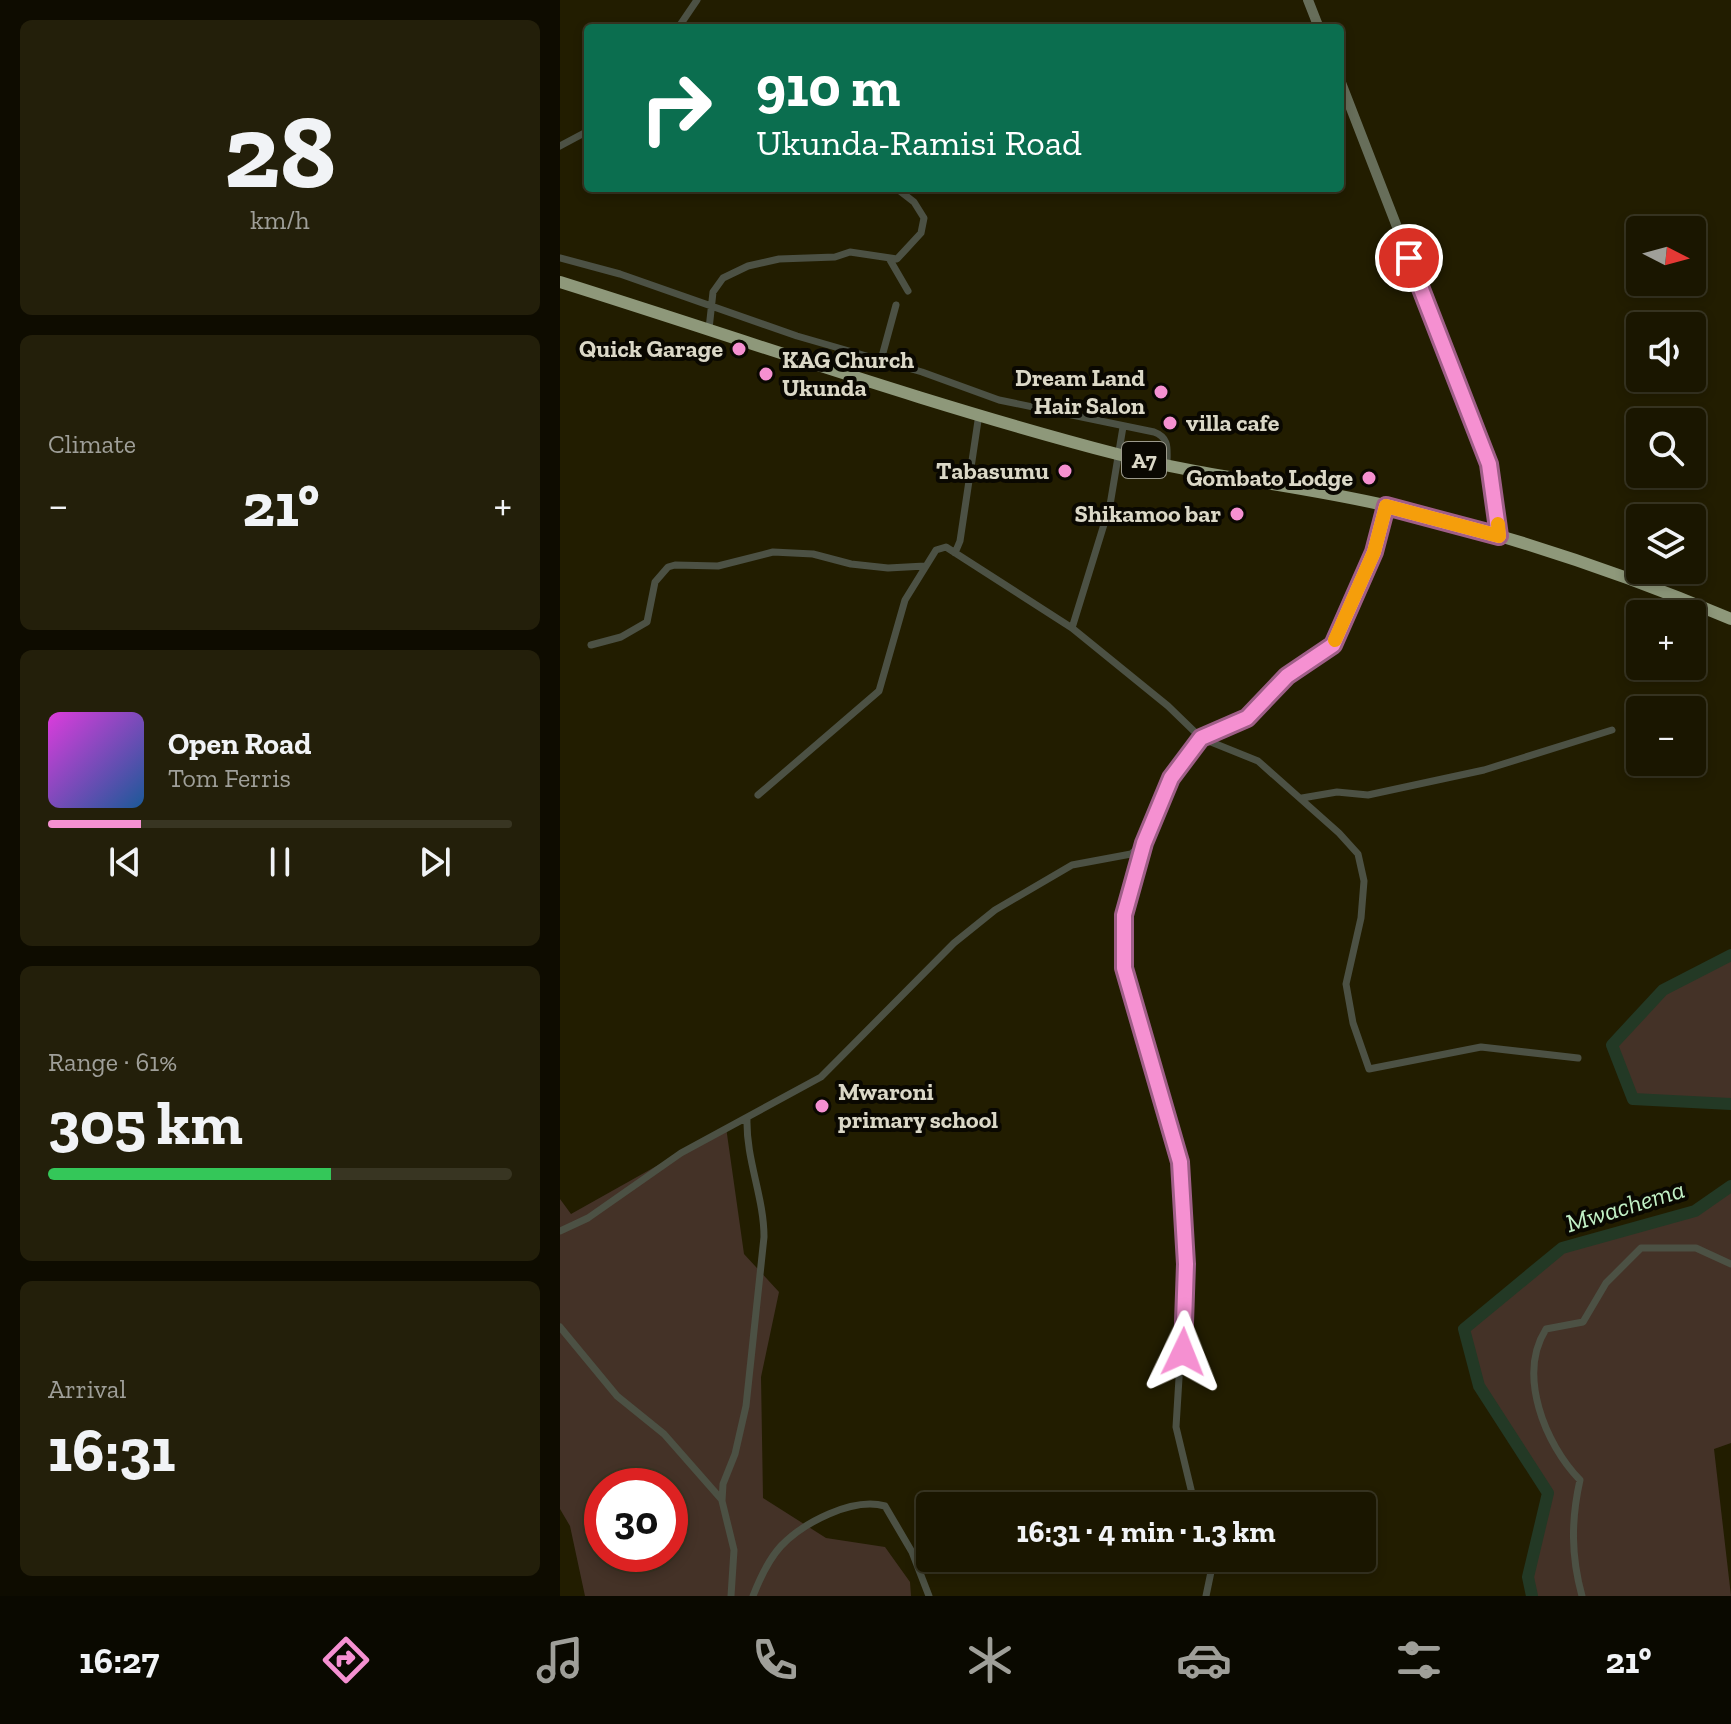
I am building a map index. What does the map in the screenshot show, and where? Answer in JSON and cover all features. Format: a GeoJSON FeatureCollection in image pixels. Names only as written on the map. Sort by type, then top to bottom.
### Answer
{"type":"FeatureCollection","features":[{"type":"Feature","properties":{"kind":"highway","name":"A7"},"geometry":{"type":"LineString","coordinates":[[560,282],[1119,455],[1386,506],[1499,536],[1647,583],[1731,619]]}},
{"type":"Feature","properties":{"kind":"street"},"geometry":{"type":"LineString","coordinates":[[681,24],[697,0]]}},
{"type":"Feature","properties":{"kind":"street"},"geometry":{"type":"LineString","coordinates":[[1308,0],[1317,24]]}},
{"type":"Feature","properties":{"kind":"street"},"geometry":{"type":"LineString","coordinates":[[1344,90],[1489,464],[1499,536]]}},
{"type":"Feature","properties":{"kind":"street"},"geometry":{"type":"LineString","coordinates":[[560,146],[584,133]]}},
{"type":"Feature","properties":{"kind":"street"},"geometry":{"type":"LineString","coordinates":[[709,329],[713,292],[723,278],[748,266],[779,259],[835,257],[850,252],[897,259],[921,233],[924,218],[914,202],[901,192]]}},
{"type":"Feature","properties":{"kind":"street"},"geometry":{"type":"LineString","coordinates":[[560,258],[999,400],[1163,435],[1168,443],[1167,464]]}},
{"type":"Feature","properties":{"kind":"street"},"geometry":{"type":"LineString","coordinates":[[890,260],[908,291]]}},
{"type":"Feature","properties":{"kind":"street"},"geometry":{"type":"LineString","coordinates":[[881,360],[896,305]]}},
{"type":"Feature","properties":{"kind":"street"},"geometry":{"type":"LineString","coordinates":[[789,354],[797,336]]}},
{"type":"Feature","properties":{"kind":"street"},"geometry":{"type":"LineString","coordinates":[[955,553],[960,541],[979,414]]}},
{"type":"Feature","properties":{"kind":"street"},"geometry":{"type":"LineString","coordinates":[[1072,628],[1096,558],[1123,427]]}},
{"type":"Feature","properties":{"kind":"street"},"geometry":{"type":"LineString","coordinates":[[1192,1492],[1176,1427],[1186,1264],[1180,1162],[1124,968],[1124,915],[1162,793],[1201,738],[1247,718],[1287,676],[1333,645],[1374,552],[1386,506]]}},
{"type":"Feature","properties":{"kind":"street"},"geometry":{"type":"LineString","coordinates":[[758,795],[879,691],[905,600],[925,566],[941,547],[1072,628],[1201,738],[1258,761],[1302,798],[1358,854],[1364,881],[1361,918],[1346,984],[1353,1023],[1369,1069],[1481,1047],[1578,1058]]}},
{"type":"Feature","properties":{"kind":"street"},"geometry":{"type":"LineString","coordinates":[[591,645],[621,637],[647,622],[655,582],[668,567],[675,565],[718,566],[773,552],[813,554],[851,564],[888,568],[925,566]]}},
{"type":"Feature","properties":{"kind":"street"},"geometry":{"type":"LineString","coordinates":[[1302,798],[1337,792],[1368,795],[1484,770],[1612,730]]}},
{"type":"Feature","properties":{"kind":"street"},"geometry":{"type":"LineString","coordinates":[[560,1231],[588,1218],[681,1153],[747,1119],[836,1065],[954,943],[995,910],[1072,865],[1131,854],[1144,843]]}},
{"type":"Feature","properties":{"kind":"street"},"geometry":{"type":"LineString","coordinates":[[731,1596],[734,1550],[722,1501],[723,1484],[735,1454],[746,1406],[764,1237],[764,1210],[747,1148],[747,1119]]}},
{"type":"Feature","properties":{"kind":"street"},"geometry":{"type":"LineString","coordinates":[[1582,1596],[1572,1550],[1573,1508],[1580,1480],[1541,1419],[1535,1386],[1538,1342],[1546,1329],[1583,1322],[1606,1283],[1641,1248],[1696,1248],[1731,1264]]}},
{"type":"Feature","properties":{"kind":"street"},"geometry":{"type":"LineString","coordinates":[[560,1327],[617,1396],[664,1434],[722,1501]]}},
{"type":"Feature","properties":{"kind":"street"},"geometry":{"type":"LineString","coordinates":[[753,1596],[774,1555],[788,1540],[818,1519],[868,1503],[885,1506],[896,1520],[929,1596]]}},
{"type":"Feature","properties":{"kind":"street"},"geometry":{"type":"LineString","coordinates":[[1206,1596],[1211,1572]]}},
{"type":"Feature","properties":{"kind":"shaded area"},"geometry":{"type":"Polygon","coordinates":[[[1731,955],[1731,1104],[1633,1099],[1612,1045],[1663,990],[1731,955]]]}},
{"type":"Feature","properties":{"kind":"shaded area"},"geometry":{"type":"Polygon","coordinates":[[[726,1127],[744,1254],[779,1292],[761,1377],[763,1498],[826,1538],[885,1547],[910,1582],[911,1596],[585,1596],[570,1526],[560,1509],[560,1199],[571,1214],[726,1127]]]}},
{"type":"Feature","properties":{"kind":"shaded area"},"geometry":{"type":"Polygon","coordinates":[[[1731,1186],[1731,1443],[1714,1449],[1731,1596],[1532,1596],[1528,1577],[1548,1493],[1479,1386],[1464,1329],[1562,1248],[1695,1211],[1731,1186]]]}},
{"type":"Feature","properties":{"kind":"waterway","name":"Mwachema"},"geometry":{"type":"LineString","coordinates":[[1731,955],[1663,990],[1612,1045],[1633,1099],[1731,1104]]}},
{"type":"Feature","properties":{"kind":"waterway","name":"Mwachema"},"geometry":{"type":"LineString","coordinates":[[1532,1596],[1528,1577],[1548,1493],[1479,1386],[1464,1329],[1562,1248],[1695,1211],[1731,1186]]}},
{"type":"Feature","properties":{"kind":"slow traffic"},"geometry":{"type":"LineString","coordinates":[[1335,640],[1374,552],[1386,506],[1499,536],[1498,524]]}},
{"type":"Feature","properties":{"kind":"place","name":"Quick Garage"},"geometry":{"type":"Point","coordinates":[739,349]}},
{"type":"Feature","properties":{"kind":"place","name":"KAG Church Ukunda"},"geometry":{"type":"Point","coordinates":[766,374]}},
{"type":"Feature","properties":{"kind":"place","name":"Dream Land Hair Salon"},"geometry":{"type":"Point","coordinates":[1161,392]}},
{"type":"Feature","properties":{"kind":"place","name":"villa cafe"},"geometry":{"type":"Point","coordinates":[1170,423]}},
{"type":"Feature","properties":{"kind":"place","name":"Tabasumu"},"geometry":{"type":"Point","coordinates":[1065,471]}},
{"type":"Feature","properties":{"kind":"place","name":"Gombato Lodge"},"geometry":{"type":"Point","coordinates":[1369,478]}},
{"type":"Feature","properties":{"kind":"place","name":"Shikamoo bar"},"geometry":{"type":"Point","coordinates":[1237,514]}},
{"type":"Feature","properties":{"kind":"place","name":"Mwaroni primary school"},"geometry":{"type":"Point","coordinates":[822,1106]}},
{"type":"Feature","properties":{"kind":"route"},"geometry":{"type":"LineString","coordinates":[[1183,1352],[1186,1264],[1183,1184],[1180,1162],[1124,968],[1124,915],[1144,843],[1162,793],[1171,778],[1201,738],[1237,725],[1247,718],[1287,676],[1327,652],[1333,645],[1374,552],[1386,506],[1499,536],[1489,464],[1409,258]]}}]}
